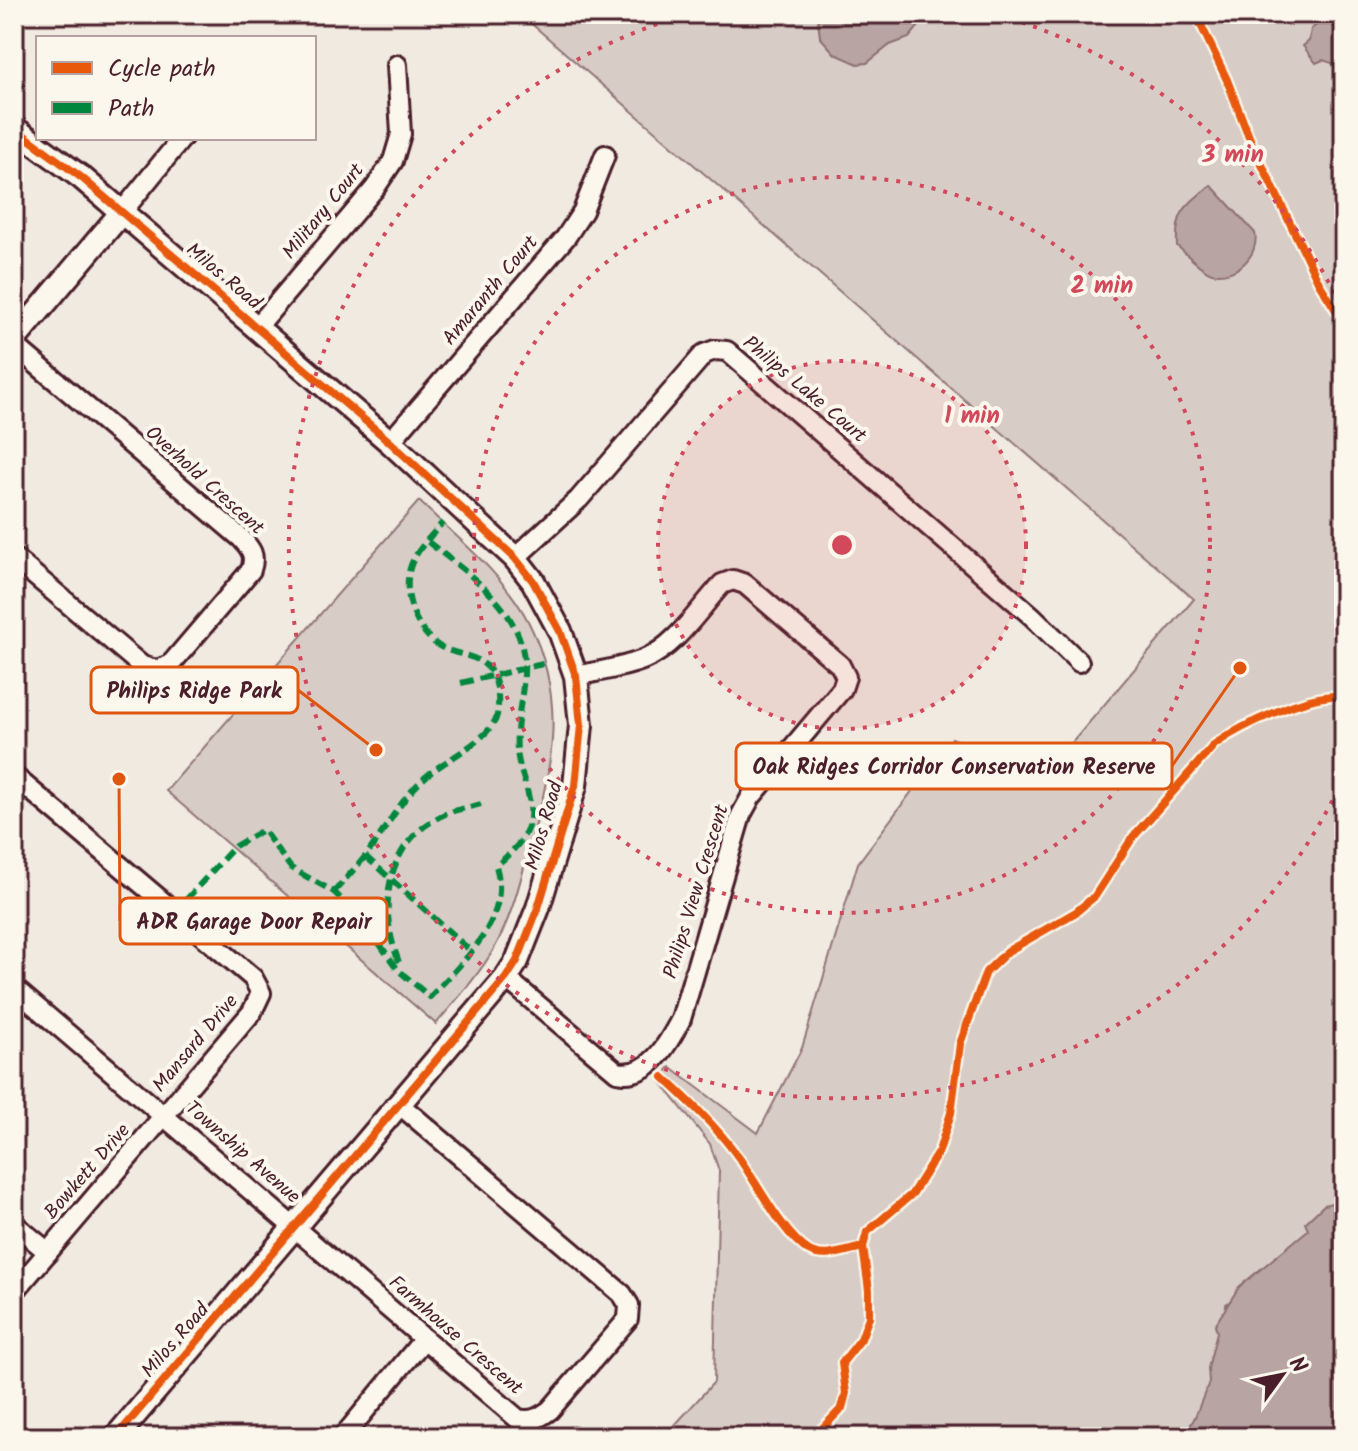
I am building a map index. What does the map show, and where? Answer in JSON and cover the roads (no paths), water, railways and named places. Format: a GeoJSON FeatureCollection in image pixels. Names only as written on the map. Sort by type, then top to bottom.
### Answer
{"type":"FeatureCollection","features":[{"type":"Feature","properties":{"kind":"street","name":"Military Court"},"geometry":{"type":"LineString","coordinates":[[257,327],[375,188],[393,161],[401,134],[397,65]]}},
{"type":"Feature","properties":{"kind":"street","name":"Milos Road"},"geometry":{"type":"LineString","coordinates":[[14,128],[122,212],[257,327],[390,442],[515,558],[550,611],[576,676],[581,725],[575,786],[538,908],[517,961],[506,978],[116,1437]]}},
{"type":"Feature","properties":{"kind":"street"},"geometry":{"type":"LineString","coordinates":[[14,342],[180,140]]}},
{"type":"Feature","properties":{"kind":"street","name":"Amaranth Court"},"geometry":{"type":"LineString","coordinates":[[390,442],[566,237],[583,211],[605,155]]}},
{"type":"Feature","properties":{"kind":"street","name":"Overhold Crescent"},"geometry":{"type":"LineString","coordinates":[[14,342],[241,538],[252,551],[254,561],[251,570],[170,665],[157,670],[142,666],[14,558]]}},
{"type":"Feature","properties":{"kind":"street","name":"Philips Lake Court"},"geometry":{"type":"LineString","coordinates":[[515,558],[579,499],[704,354],[715,350],[727,351],[1032,616],[1079,662]]}},
{"type":"Feature","properties":{"kind":"street","name":"Philips View Crescent"},"geometry":{"type":"LineString","coordinates":[[506,978],[617,1072],[630,1075],[651,1063],[671,1038],[681,1019],[741,815],[751,797],[842,689],[846,677],[840,665],[745,584],[733,580],[722,584],[666,647],[654,655],[642,661],[576,676]]}},
{"type":"Feature","properties":{"kind":"street","name":"Mansard Drive"},"geometry":{"type":"LineString","coordinates":[[14,776],[258,985],[261,993],[252,1012],[164,1116]]}},
{"type":"Feature","properties":{"kind":"street","name":"Township Avenue"},"geometry":{"type":"LineString","coordinates":[[14,988],[294,1228]]}},
{"type":"Feature","properties":{"kind":"street","name":"Farmhouse Crescent"},"geometry":{"type":"LineString","coordinates":[[294,1228],[518,1419],[529,1421],[550,1410],[628,1319],[629,1305],[622,1294],[399,1104]]}},
{"type":"Feature","properties":{"kind":"street","name":"Bowkett Drive"},"geometry":{"type":"LineString","coordinates":[[14,1292],[164,1116]]}},
{"type":"Feature","properties":{"kind":"street"},"geometry":{"type":"LineString","coordinates":[[14,1224],[48,1252]]}},
{"type":"Feature","properties":{"kind":"street"},"geometry":{"type":"LineString","coordinates":[[343,1437],[424,1339]]}},
{"type":"Feature","properties":{"kind":"place","name":"Oak Ridges Corridor Conservation Reserve"},"geometry":{"type":"Point","coordinates":[1240,668]}},
{"type":"Feature","properties":{"kind":"place","name":"Philips Ridge Park"},"geometry":{"type":"Point","coordinates":[376,750]}},
{"type":"Feature","properties":{"kind":"place","name":"ADR Garage Door Repair"},"geometry":{"type":"Point","coordinates":[119,779]}}]}
